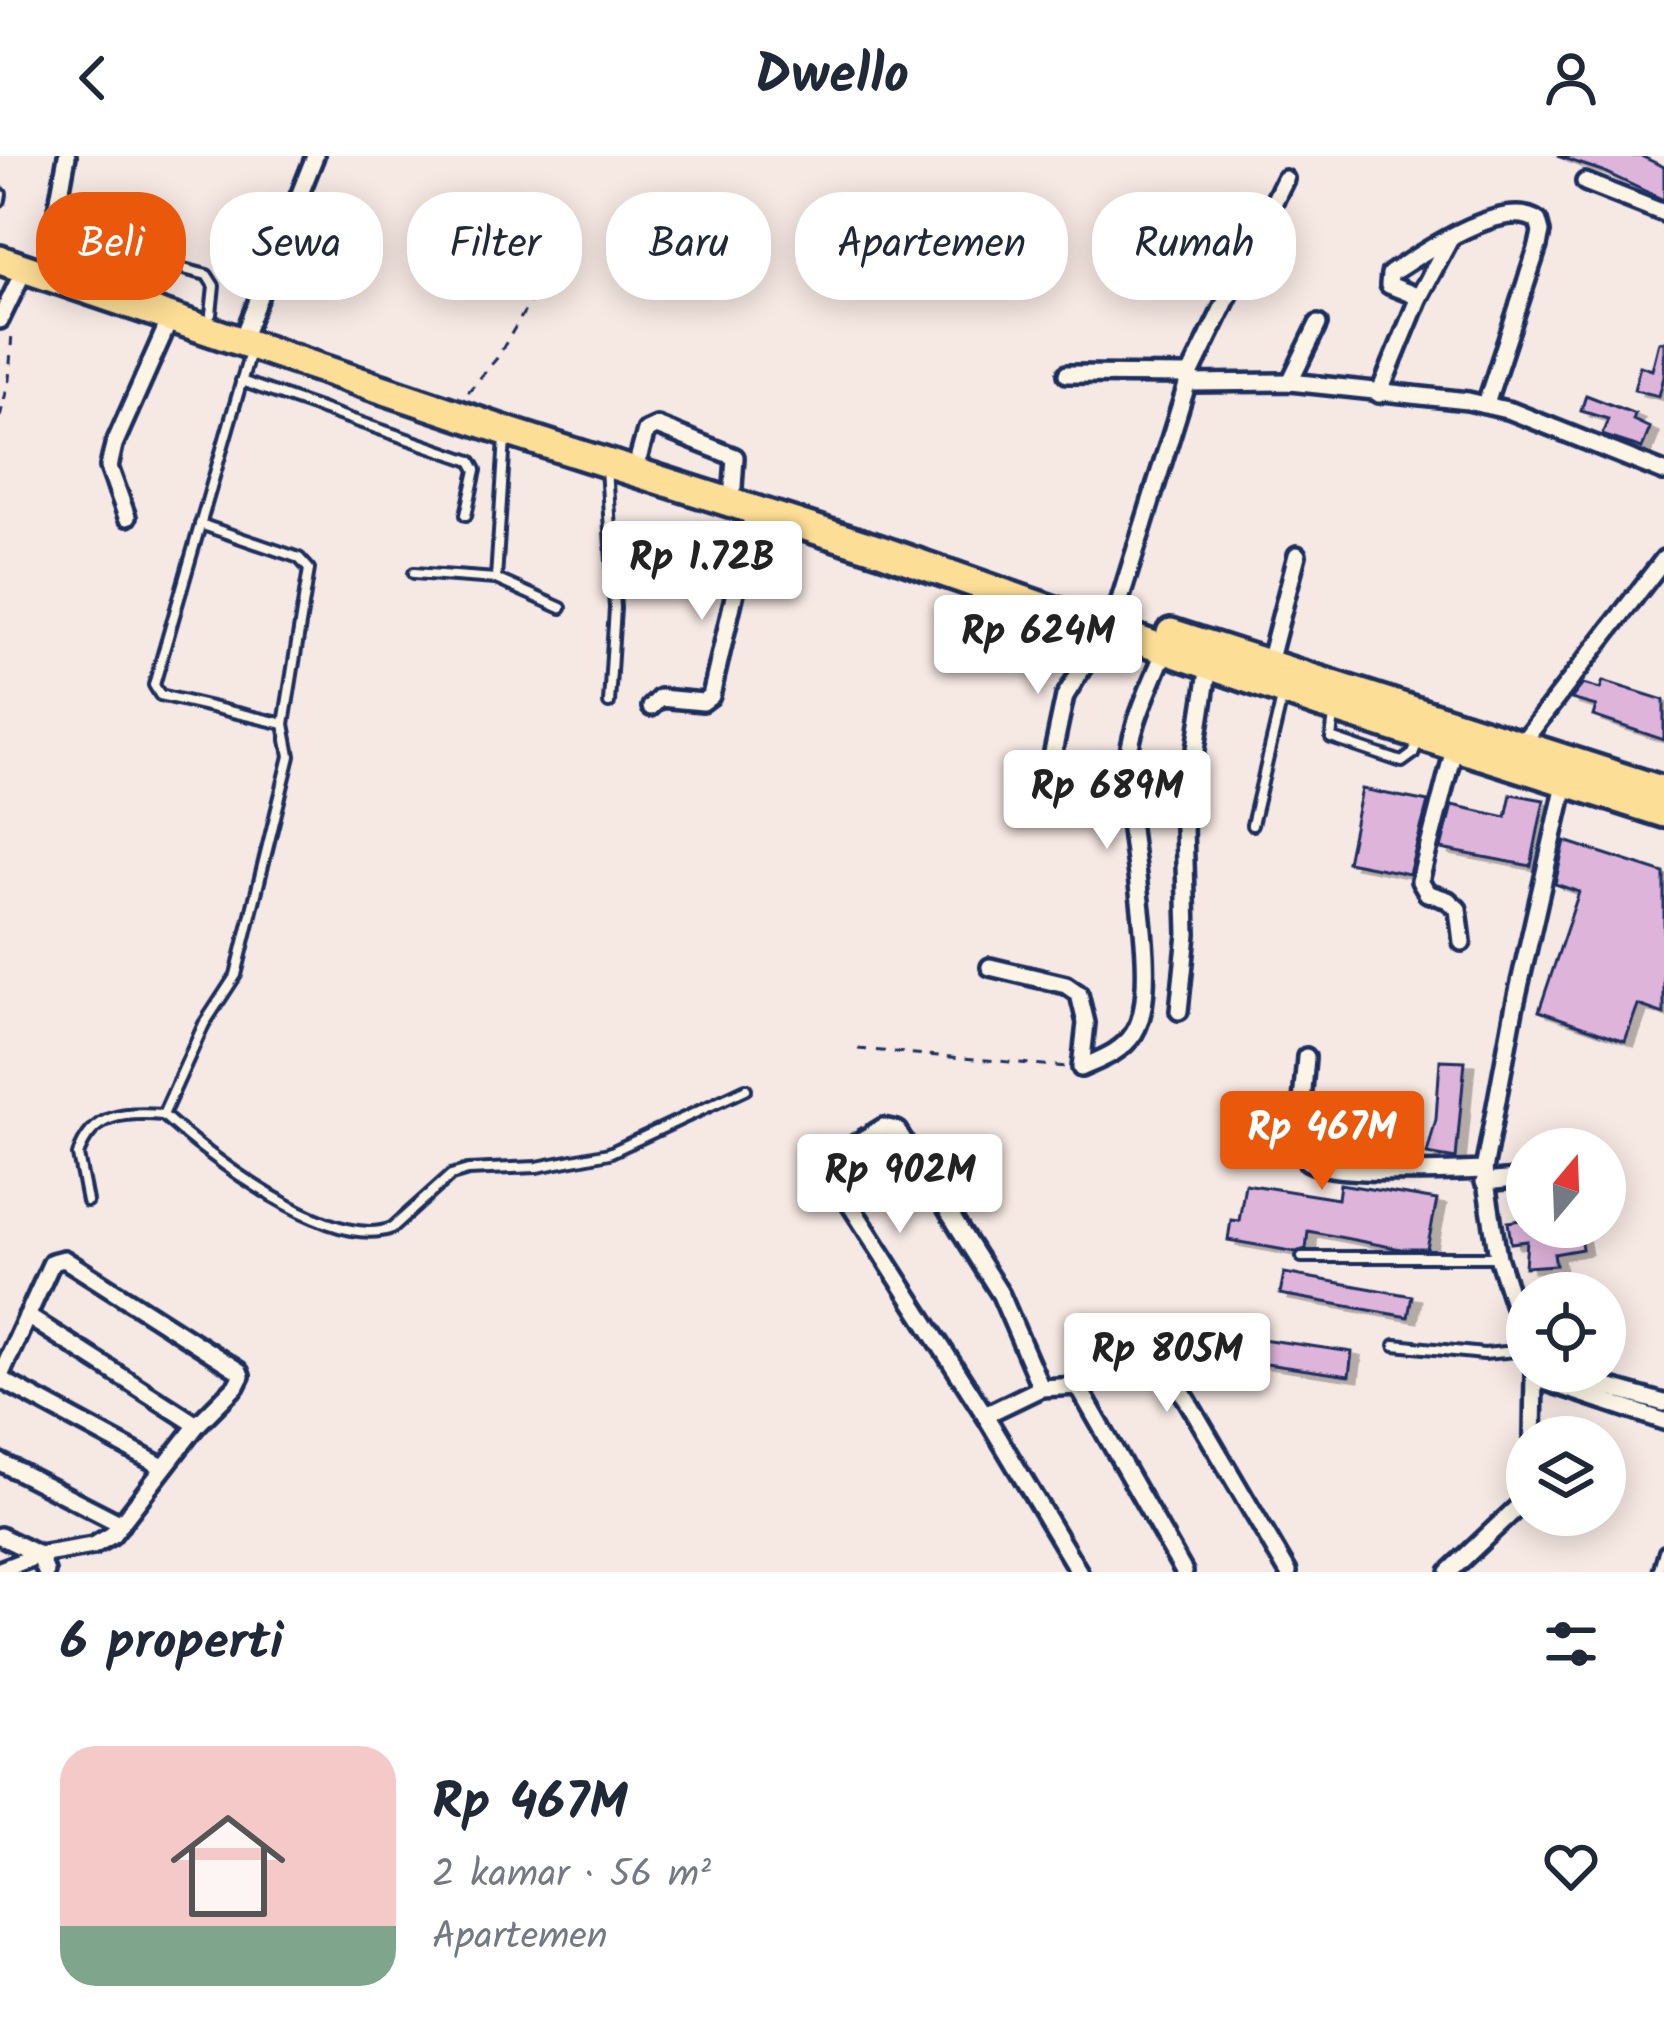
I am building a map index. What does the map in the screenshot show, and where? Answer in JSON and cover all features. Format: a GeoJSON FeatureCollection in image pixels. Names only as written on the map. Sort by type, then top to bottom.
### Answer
{"type":"FeatureCollection","features":[{"type":"Feature","properties":{"kind":"highway"},"geometry":{"type":"LineString","coordinates":[[0,242],[24,262],[170,319],[464,398],[733,487],[1111,623],[1165,650],[1336,709],[1368,707],[1521,744],[1664,790]]}},
{"type":"Feature","properties":{"kind":"highway"},"geometry":{"type":"LineString","coordinates":[[24,262],[211,314],[247,338],[506,431],[1111,623],[1269,663],[1420,734],[1664,813]]}},
{"type":"Feature","properties":{"kind":"street"},"geometry":{"type":"LineString","coordinates":[[6,326],[24,262],[67,156]]}},
{"type":"Feature","properties":{"kind":"street"},"geometry":{"type":"LineString","coordinates":[[300,192],[315,156]]}},
{"type":"Feature","properties":{"kind":"street"},"geometry":{"type":"LineString","coordinates":[[1044,794],[1065,696],[1111,623],[1190,379],[1285,178]]}},
{"type":"Feature","properties":{"kind":"street"},"geometry":{"type":"LineString","coordinates":[[1585,182],[1664,213]]}},
{"type":"Feature","properties":{"kind":"street"},"geometry":{"type":"LineString","coordinates":[[1419,297],[1393,289],[1390,274],[1450,239],[1512,213],[1529,214],[1541,228],[1486,404]]}},
{"type":"Feature","properties":{"kind":"street"},"geometry":{"type":"LineString","coordinates":[[1379,394],[1419,297],[1450,239]]}},
{"type":"Feature","properties":{"kind":"street"},"geometry":{"type":"LineString","coordinates":[[247,338],[260,300]]}},
{"type":"Feature","properties":{"kind":"street"},"geometry":{"type":"LineString","coordinates":[[127,517],[109,466],[170,319]]}},
{"type":"Feature","properties":{"kind":"street"},"geometry":{"type":"LineString","coordinates":[[1291,382],[1318,324]]}},
{"type":"Feature","properties":{"kind":"street"},"geometry":{"type":"LineString","coordinates":[[1067,374],[1291,382],[1486,404],[1662,466]]}},
{"type":"Feature","properties":{"kind":"street"},"geometry":{"type":"LineString","coordinates":[[651,707],[660,698],[703,702],[711,696],[754,510]]}},
{"type":"Feature","properties":{"kind":"street"},"geometry":{"type":"LineString","coordinates":[[1269,663],[1297,555]]}},
{"type":"Feature","properties":{"kind":"street"},"geometry":{"type":"LineString","coordinates":[[1521,744],[1664,559]]}},
{"type":"Feature","properties":{"kind":"street"},"geometry":{"type":"LineString","coordinates":[[990,967],[1066,986],[1079,994],[1086,1023],[1081,1068],[1112,1055],[1140,1022],[1142,934],[1126,800],[1127,767],[1130,740],[1165,650]]}},
{"type":"Feature","properties":{"kind":"street"},"geometry":{"type":"LineString","coordinates":[[1179,1010],[1187,934],[1184,827],[1209,665]]}},
{"type":"Feature","properties":{"kind":"street"},"geometry":{"type":"LineString","coordinates":[[1454,745],[1420,881],[1427,893],[1448,900],[1458,910],[1462,942]]}},
{"type":"Feature","properties":{"kind":"street"},"geometry":{"type":"LineString","coordinates":[[1506,1282],[1484,1176],[1514,1009],[1566,780]]}},
{"type":"Feature","properties":{"kind":"street"},"geometry":{"type":"LineString","coordinates":[[1306,1057],[1301,1129],[1306,1161],[1327,1168],[1506,1177]]}},
{"type":"Feature","properties":{"kind":"street"},"geometry":{"type":"LineString","coordinates":[[1041,1388],[1001,1295],[897,1130],[883,1127],[840,1155],[834,1166],[835,1181],[1079,1572]]}},
{"type":"Feature","properties":{"kind":"street"},"geometry":{"type":"LineString","coordinates":[[0,1570],[39,1555],[93,1546],[112,1535],[197,1425],[239,1382],[238,1370],[154,1314],[64,1258],[52,1262],[0,1377],[163,1467]]}},
{"type":"Feature","properties":{"kind":"street"},"geometry":{"type":"LineString","coordinates":[[27,1316],[197,1425]]}},
{"type":"Feature","properties":{"kind":"street"},"geometry":{"type":"LineString","coordinates":[[985,1415],[1041,1388],[1078,1386],[1141,1361],[1160,1362],[1173,1376],[1288,1572]]}},
{"type":"Feature","properties":{"kind":"street"},"geometry":{"type":"LineString","coordinates":[[1078,1386],[1184,1572]]}},
{"type":"Feature","properties":{"kind":"street"},"geometry":{"type":"LineString","coordinates":[[1589,1392],[1664,1421]]}},
{"type":"Feature","properties":{"kind":"street"},"geometry":{"type":"LineString","coordinates":[[1619,1392],[1664,1403]]}},
{"type":"Feature","properties":{"kind":"street"},"geometry":{"type":"LineString","coordinates":[[0,1462],[122,1523]]}},
{"type":"Feature","properties":{"kind":"street"},"geometry":{"type":"LineString","coordinates":[[1449,1572],[1506,1518]]}},
{"type":"Feature","properties":{"kind":"street"},"geometry":{"type":"LineString","coordinates":[[0,1536],[39,1555],[46,1572]]}},
{"type":"Feature","properties":{"kind":"lane"},"geometry":{"type":"LineString","coordinates":[[247,338],[241,381],[155,691],[284,724]]}},
{"type":"Feature","properties":{"kind":"lane"},"geometry":{"type":"LineString","coordinates":[[241,381],[470,461],[476,470],[466,514]]}},
{"type":"Feature","properties":{"kind":"lane"},"geometry":{"type":"LineString","coordinates":[[496,579],[506,431]]}},
{"type":"Feature","properties":{"kind":"lane"},"geometry":{"type":"LineString","coordinates":[[605,460],[614,608],[609,703]]}},
{"type":"Feature","properties":{"kind":"lane"},"geometry":{"type":"LineString","coordinates":[[163,1115],[204,1024],[242,958],[290,755],[284,724],[309,569],[299,558],[200,524]]}},
{"type":"Feature","properties":{"kind":"lane"},"geometry":{"type":"LineString","coordinates":[[414,572],[496,579],[561,608]]}},
{"type":"Feature","properties":{"kind":"lane"},"geometry":{"type":"LineString","coordinates":[[1252,825],[1284,691]]}},
{"type":"Feature","properties":{"kind":"lane"},"geometry":{"type":"LineString","coordinates":[[1336,709],[1331,739],[1402,762],[1413,754],[1420,734]]}},
{"type":"Feature","properties":{"kind":"lane"},"geometry":{"type":"LineString","coordinates":[[87,1201],[78,1155],[95,1126],[111,1115],[163,1115],[191,1141],[285,1206],[366,1233],[392,1228],[451,1175],[537,1167],[609,1153],[746,1089]]}},
{"type":"Feature","properties":{"kind":"lane"},"geometry":{"type":"LineString","coordinates":[[1302,1257],[1498,1257]]}},
{"type":"Feature","properties":{"kind":"lane"},"geometry":{"type":"LineString","coordinates":[[1395,1346],[1484,1354],[1506,1351]]}},
{"type":"Feature","properties":{"kind":"lane"},"geometry":{"type":"LineString","coordinates":[[1658,1572],[1664,1552]]}},
{"type":"Feature","properties":{"kind":"path"},"geometry":{"type":"LineString","coordinates":[[464,398],[496,358],[531,300]]}},
{"type":"Feature","properties":{"kind":"path"},"geometry":{"type":"LineString","coordinates":[[0,417],[9,380],[6,326]]}},
{"type":"Feature","properties":{"kind":"path"},"geometry":{"type":"LineString","coordinates":[[858,1049],[1081,1068]]}},
{"type":"Feature","properties":{"kind":"building"},"geometry":{"type":"Polygon","coordinates":[[[1557,156],[1641,156],[1664,167],[1664,200],[1602,171],[1557,156]]]}},
{"type":"Feature","properties":{"kind":"building"},"geometry":{"type":"Polygon","coordinates":[[[1659,342],[1664,342],[1664,377],[1659,396],[1634,390],[1640,366],[1652,370],[1659,342]]]}},
{"type":"Feature","properties":{"kind":"building"},"geometry":{"type":"Polygon","coordinates":[[[1586,395],[1635,414],[1633,420],[1650,428],[1642,448],[1602,435],[1608,419],[1581,411],[1586,395]]]}},
{"type":"Feature","properties":{"kind":"building"},"geometry":{"type":"Polygon","coordinates":[[[1603,681],[1664,700],[1664,740],[1593,716],[1596,706],[1571,699],[1583,684],[1600,689],[1603,681]]]}},
{"type":"Feature","properties":{"kind":"building"},"geometry":{"type":"Polygon","coordinates":[[[1362,789],[1428,802],[1409,874],[1347,862],[1362,789]]]}},
{"type":"Feature","properties":{"kind":"building"},"geometry":{"type":"Polygon","coordinates":[[[1511,794],[1544,800],[1531,866],[1441,849],[1452,805],[1506,817],[1511,794]]]}},
{"type":"Feature","properties":{"kind":"building"},"geometry":{"type":"Polygon","coordinates":[[[1565,841],[1664,873],[1664,1014],[1638,1005],[1625,1041],[1539,1011],[1579,892],[1555,884],[1565,841]]]}},
{"type":"Feature","properties":{"kind":"building"},"geometry":{"type":"Polygon","coordinates":[[[1440,1060],[1465,1061],[1456,1159],[1427,1154],[1436,1119],[1440,1060]]]}},
{"type":"Feature","properties":{"kind":"building"},"geometry":{"type":"Polygon","coordinates":[[[1245,1184],[1338,1199],[1340,1184],[1437,1200],[1427,1249],[1401,1249],[1308,1231],[1306,1249],[1296,1252],[1228,1240],[1231,1220],[1239,1221],[1245,1184]]]}},
{"type":"Feature","properties":{"kind":"building"},"geometry":{"type":"Polygon","coordinates":[[[1526,1248],[1582,1248],[1554,1254],[1556,1265],[1525,1267],[1526,1248]]]}},
{"type":"Feature","properties":{"kind":"building"},"geometry":{"type":"Polygon","coordinates":[[[1284,1273],[1412,1296],[1408,1317],[1280,1294],[1284,1273]]]}},
{"type":"Feature","properties":{"kind":"building"},"geometry":{"type":"Polygon","coordinates":[[[1248,1337],[1352,1352],[1349,1376],[1245,1361],[1248,1337]]]}}]}
